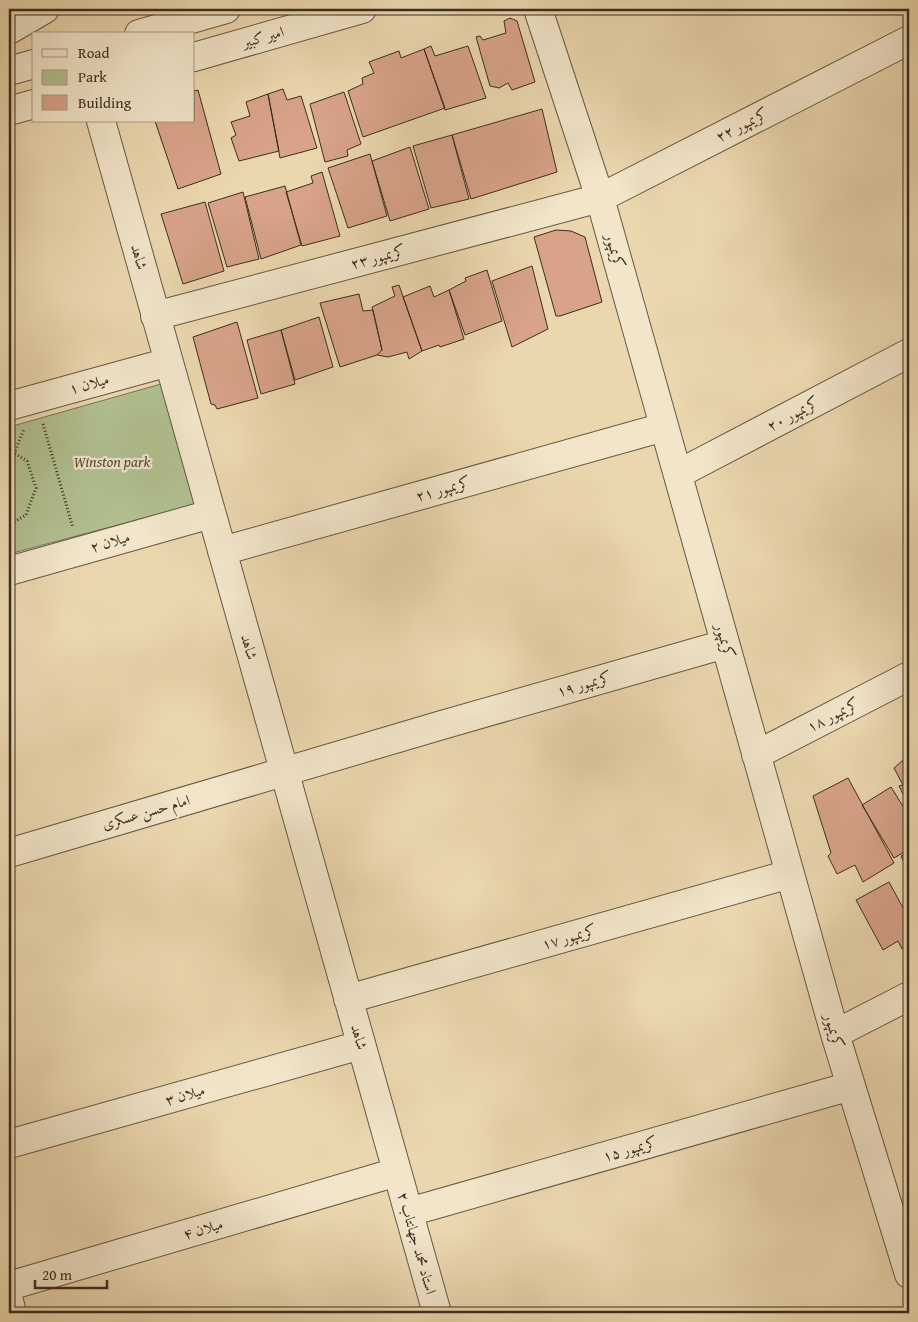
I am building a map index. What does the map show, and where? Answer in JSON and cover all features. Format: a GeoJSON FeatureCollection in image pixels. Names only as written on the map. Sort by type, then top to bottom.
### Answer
{"type":"FeatureCollection","features":[{"type":"Feature","properties":{"kind":"street"},"geometry":{"type":"LineString","coordinates":[[9,30],[46,9]]}},
{"type":"Feature","properties":{"kind":"street"},"geometry":{"type":"LineString","coordinates":[[146,32],[226,9]]}},
{"type":"Feature","properties":{"kind":"street","name":"امیر کبیر"},"geometry":{"type":"LineString","coordinates":[[195,57],[362,9]]}},
{"type":"Feature","properties":{"kind":"street","name":"کریمپور"},"geometry":{"type":"LineString","coordinates":[[538,9],[600,198],[835,1034],[909,1274]]}},
{"type":"Feature","properties":{"kind":"street","name":"کریمپور ۲۲"},"geometry":{"type":"LineString","coordinates":[[600,198],[909,40]]}},
{"type":"Feature","properties":{"kind":"street"},"geometry":{"type":"LineString","coordinates":[[9,71],[32,65]]}},
{"type":"Feature","properties":{"kind":"street"},"geometry":{"type":"LineString","coordinates":[[9,111],[32,105]]}},
{"type":"Feature","properties":{"kind":"street","name":"شاهد"},"geometry":{"type":"LineString","coordinates":[[100,122],[397,1172]]}},
{"type":"Feature","properties":{"kind":"street","name":"کریمپور ۲۳"},"geometry":{"type":"LineString","coordinates":[[155,316],[600,198]]}},
{"type":"Feature","properties":{"kind":"street","name":"کریمپور ۲۰"},"geometry":{"type":"LineString","coordinates":[[678,474],[909,353]]}},
{"type":"Feature","properties":{"kind":"street","name":"میلان ۱"},"geometry":{"type":"LineString","coordinates":[[9,406],[169,362]]}},
{"type":"Feature","properties":{"kind":"street","name":"کریمپور ۲۱"},"geometry":{"type":"LineString","coordinates":[[222,551],[664,427]]}},
{"type":"Feature","properties":{"kind":"street","name":"میلان ۲"},"geometry":{"type":"LineString","coordinates":[[9,571],[211,514]]}},
{"type":"Feature","properties":{"kind":"street","name":"کریمپور ۱۹"},"geometry":{"type":"LineString","coordinates":[[284,772],[725,644]]}},
{"type":"Feature","properties":{"kind":"street","name":"کریمپور ۱۸"},"geometry":{"type":"LineString","coordinates":[[756,754],[909,676]]}},
{"type":"Feature","properties":{"kind":"street","name":"امام حسن عسکری"},"geometry":{"type":"LineString","coordinates":[[9,853],[284,772]]}},
{"type":"Feature","properties":{"kind":"street","name":"کریمپور ۱۷"},"geometry":{"type":"LineString","coordinates":[[348,999],[790,874]]}},
{"type":"Feature","properties":{"kind":"street"},"geometry":{"type":"LineString","coordinates":[[835,1034],[909,996]]}},
{"type":"Feature","properties":{"kind":"street","name":"میلان ۳"},"geometry":{"type":"LineString","coordinates":[[9,1144],[361,1045]]}},
{"type":"Feature","properties":{"kind":"street","name":"کریمپور ۱۵"},"geometry":{"type":"LineString","coordinates":[[408,1212],[851,1086]]}},
{"type":"Feature","properties":{"kind":"street","name":"استاد محمد جهانتاب ۲"},"geometry":{"type":"LineString","coordinates":[[397,1172],[437,1313]]}},
{"type":"Feature","properties":{"kind":"street","name":"میلان ۴"},"geometry":{"type":"LineString","coordinates":[[9,1286],[397,1172]]}},
{"type":"Feature","properties":{"kind":"street"},"geometry":{"type":"LineString","coordinates":[[9,1301],[12,1313]]}},
{"type":"Feature","properties":{"kind":"path"},"geometry":{"type":"LineString","coordinates":[[35,399],[80,551]]}},
{"type":"Feature","properties":{"kind":"path"},"geometry":{"type":"LineString","coordinates":[[9,450],[27,461],[36,488],[26,515],[9,524]]}},
{"type":"Feature","properties":{"kind":"green space","name":"Winston park"},"geometry":{"type":"Polygon","coordinates":[[[161,384],[196,504],[9,554],[9,427],[161,384]]]}},
{"type":"Feature","properties":{"kind":"building"},"geometry":{"type":"Polygon","coordinates":[[[510,18],[517,21],[535,82],[512,90],[508,83],[499,88],[490,86],[476,37],[480,36],[483,40],[506,33],[504,21],[510,18]]]}},
{"type":"Feature","properties":{"kind":"building"},"geometry":{"type":"Polygon","coordinates":[[[431,46],[435,56],[468,46],[486,98],[445,110],[424,49],[431,46]]]}},
{"type":"Feature","properties":{"kind":"building"},"geometry":{"type":"Polygon","coordinates":[[[424,49],[445,108],[363,137],[348,91],[363,84],[362,78],[374,73],[369,62],[399,51],[401,58],[424,49]]]}},
{"type":"Feature","properties":{"kind":"building"},"geometry":{"type":"Polygon","coordinates":[[[283,89],[287,100],[301,96],[317,148],[280,158],[268,94],[283,89]]]}},
{"type":"Feature","properties":{"kind":"building"},"geometry":{"type":"Polygon","coordinates":[[[198,90],[221,174],[178,189],[155,122],[195,122],[195,91],[198,90]]]}},
{"type":"Feature","properties":{"kind":"building"},"geometry":{"type":"Polygon","coordinates":[[[344,92],[361,144],[347,150],[348,156],[325,162],[310,104],[344,92]]]}},
{"type":"Feature","properties":{"kind":"building"},"geometry":{"type":"Polygon","coordinates":[[[268,94],[279,151],[239,161],[231,138],[236,135],[231,122],[250,116],[246,102],[268,94]]]}},
{"type":"Feature","properties":{"kind":"building"},"geometry":{"type":"Polygon","coordinates":[[[542,109],[557,172],[471,199],[452,135],[542,109]]]}},
{"type":"Feature","properties":{"kind":"building"},"geometry":{"type":"Polygon","coordinates":[[[452,135],[469,199],[431,208],[413,146],[452,135]]]}},
{"type":"Feature","properties":{"kind":"building"},"geometry":{"type":"Polygon","coordinates":[[[410,147],[429,209],[390,221],[372,161],[410,147]]]}},
{"type":"Feature","properties":{"kind":"building"},"geometry":{"type":"Polygon","coordinates":[[[370,154],[387,216],[348,228],[328,168],[370,154]]]}},
{"type":"Feature","properties":{"kind":"building"},"geometry":{"type":"Polygon","coordinates":[[[322,172],[340,236],[302,246],[286,192],[313,183],[311,176],[322,172]]]}},
{"type":"Feature","properties":{"kind":"building"},"geometry":{"type":"Polygon","coordinates":[[[285,186],[301,245],[261,259],[245,197],[285,186]]]}},
{"type":"Feature","properties":{"kind":"building"},"geometry":{"type":"Polygon","coordinates":[[[243,192],[259,259],[227,267],[208,203],[243,192]]]}},
{"type":"Feature","properties":{"kind":"building"},"geometry":{"type":"Polygon","coordinates":[[[205,202],[224,271],[183,284],[161,214],[205,202]]]}},
{"type":"Feature","properties":{"kind":"building"},"geometry":{"type":"Polygon","coordinates":[[[556,230],[571,231],[585,237],[602,302],[560,316],[556,316],[534,237],[556,230]]]}},
{"type":"Feature","properties":{"kind":"building"},"geometry":{"type":"Polygon","coordinates":[[[532,266],[548,329],[512,347],[492,281],[532,266]]]}},
{"type":"Feature","properties":{"kind":"building"},"geometry":{"type":"Polygon","coordinates":[[[487,270],[502,321],[465,335],[449,290],[466,281],[465,278],[487,270]]]}},
{"type":"Feature","properties":{"kind":"building"},"geometry":{"type":"Polygon","coordinates":[[[399,285],[422,351],[409,359],[407,352],[388,357],[377,355],[382,350],[372,307],[395,296],[392,287],[399,285]]]}},
{"type":"Feature","properties":{"kind":"building"},"geometry":{"type":"Polygon","coordinates":[[[430,286],[434,297],[449,290],[464,339],[422,351],[403,297],[430,286]]]}},
{"type":"Feature","properties":{"kind":"building"},"geometry":{"type":"Polygon","coordinates":[[[359,294],[363,311],[373,310],[382,350],[377,355],[340,367],[320,303],[359,294]]]}},
{"type":"Feature","properties":{"kind":"building"},"geometry":{"type":"Polygon","coordinates":[[[319,317],[333,367],[295,380],[281,330],[319,317]]]}},
{"type":"Feature","properties":{"kind":"building"},"geometry":{"type":"Polygon","coordinates":[[[237,322],[258,398],[217,409],[215,405],[211,404],[193,337],[237,322]]]}},
{"type":"Feature","properties":{"kind":"building"},"geometry":{"type":"Polygon","coordinates":[[[281,330],[295,384],[261,394],[247,340],[281,330]]]}},
{"type":"Feature","properties":{"kind":"building"},"geometry":{"type":"Polygon","coordinates":[[[909,755],[909,806],[899,786],[903,785],[894,768],[909,755]]]}},
{"type":"Feature","properties":{"kind":"building"},"geometry":{"type":"Polygon","coordinates":[[[848,778],[894,863],[863,882],[855,865],[837,874],[828,856],[831,853],[813,796],[848,778]]]}},
{"type":"Feature","properties":{"kind":"building"},"geometry":{"type":"Polygon","coordinates":[[[891,787],[909,816],[909,849],[894,858],[862,805],[891,787]]]}},
{"type":"Feature","properties":{"kind":"building"},"geometry":{"type":"Polygon","coordinates":[[[909,852],[909,872],[901,856],[909,852]]]}},
{"type":"Feature","properties":{"kind":"building"},"geometry":{"type":"Polygon","coordinates":[[[889,882],[909,919],[909,942],[902,949],[898,941],[883,950],[856,900],[889,882]]]}}]}
